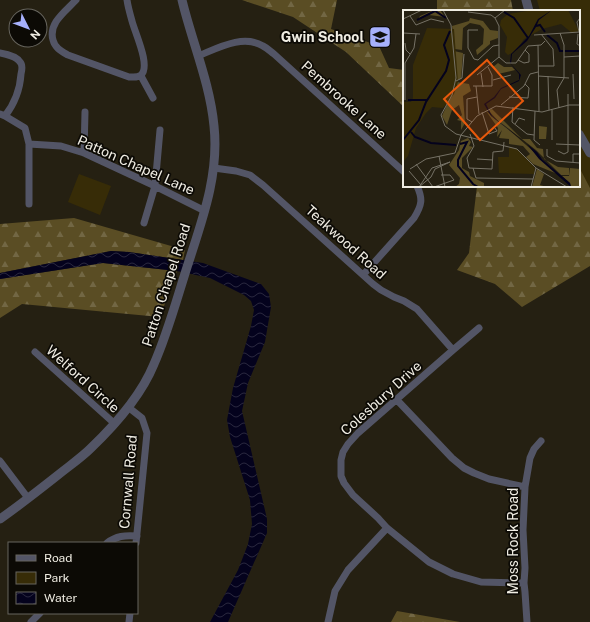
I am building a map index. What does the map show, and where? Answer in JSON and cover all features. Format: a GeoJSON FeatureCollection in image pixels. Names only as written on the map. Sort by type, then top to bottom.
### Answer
{"type":"FeatureCollection","features":[{"type":"Feature","properties":{"kind":"street"},"geometry":{"type":"LineString","coordinates":[[76,0],[54,24],[52,30],[52,35],[56,46],[60,51],[122,74],[136,77],[141,76]]}},
{"type":"Feature","properties":{"kind":"street"},"geometry":{"type":"LineString","coordinates":[[127,0],[131,20],[143,56],[144,64],[141,76],[153,98]]}},
{"type":"Feature","properties":{"kind":"street","name":"Patton Chapel Road"},"geometry":{"type":"LineString","coordinates":[[0,519],[90,449],[115,424],[140,390],[154,365],[205,211],[214,168],[215,142],[213,113],[209,92],[182,0]]}},
{"type":"Feature","properties":{"kind":"street"},"geometry":{"type":"LineString","coordinates":[[526,0],[529,10]]}},
{"type":"Feature","properties":{"kind":"street","name":"Pembrooke Lane"},"geometry":{"type":"LineString","coordinates":[[198,56],[232,43],[242,41],[262,45],[274,54],[403,171]]}},
{"type":"Feature","properties":{"kind":"street"},"geometry":{"type":"LineString","coordinates":[[0,53],[15,58],[20,61],[22,66],[17,96],[12,107],[3,115],[25,128],[28,144],[29,204]]}},
{"type":"Feature","properties":{"kind":"street"},"geometry":{"type":"LineString","coordinates":[[84,153],[85,112]]}},
{"type":"Feature","properties":{"kind":"street"},"geometry":{"type":"LineString","coordinates":[[144,224],[155,186],[160,130]]}},
{"type":"Feature","properties":{"kind":"street"},"geometry":{"type":"LineString","coordinates":[[580,136],[590,153]]}},
{"type":"Feature","properties":{"kind":"street","name":"Patton Chapel Lane"},"geometry":{"type":"LineString","coordinates":[[28,144],[61,146],[84,153],[205,211]]}},
{"type":"Feature","properties":{"kind":"street","name":"Teakwood Road"},"geometry":{"type":"LineString","coordinates":[[214,168],[236,171],[250,175],[381,290],[404,301],[416,309],[453,350]]}},
{"type":"Feature","properties":{"kind":"street"},"geometry":{"type":"LineString","coordinates":[[363,275],[414,218],[421,200],[417,187]]}},
{"type":"Feature","properties":{"kind":"street","name":"Colesbury Drive"},"geometry":{"type":"LineString","coordinates":[[479,328],[358,433],[343,452],[341,460],[341,476],[347,489],[353,495],[387,528],[429,562],[453,574],[481,582],[524,583]]}},
{"type":"Feature","properties":{"kind":"street","name":"Welford Circle"},"geometry":{"type":"LineString","coordinates":[[35,352],[115,424]]}},
{"type":"Feature","properties":{"kind":"street"},"geometry":{"type":"LineString","coordinates":[[396,400],[452,458],[464,468],[489,478],[525,487]]}},
{"type":"Feature","properties":{"kind":"street","name":"Cornwall Road"},"geometry":{"type":"LineString","coordinates":[[128,407],[142,418],[147,433],[137,540]]}},
{"type":"Feature","properties":{"kind":"street","name":"Moss Rock Road"},"geometry":{"type":"LineString","coordinates":[[526,622],[523,530],[525,487],[530,458],[534,449],[541,440]]}},
{"type":"Feature","properties":{"kind":"street"},"geometry":{"type":"LineString","coordinates":[[0,461],[28,498]]}},
{"type":"Feature","properties":{"kind":"street"},"geometry":{"type":"LineString","coordinates":[[328,622],[335,590],[348,570],[387,528]]}},
{"type":"Feature","properties":{"kind":"street"},"geometry":{"type":"LineString","coordinates":[[108,542],[122,535],[137,540]]}},
{"type":"Feature","properties":{"kind":"street"},"geometry":{"type":"LineString","coordinates":[[31,622],[39,614]]}},
{"type":"Feature","properties":{"kind":"green space"},"geometry":{"type":"Polygon","coordinates":[[[242,0],[337,0],[331,29],[379,46],[389,68],[403,70],[403,106],[346,52],[293,17],[242,0]]]}},
{"type":"Feature","properties":{"kind":"green space"},"geometry":{"type":"Polygon","coordinates":[[[437,0],[511,0],[513,10],[437,10],[437,0]]]}},
{"type":"Feature","properties":{"kind":"green space"},"geometry":{"type":"Polygon","coordinates":[[[537,0],[590,0],[590,188],[580,169],[580,10],[540,10],[537,0]]]}},
{"type":"Feature","properties":{"kind":"green space"},"geometry":{"type":"Polygon","coordinates":[[[580,155],[590,170],[590,266],[522,307],[495,284],[457,270],[469,253],[477,187],[580,187],[580,155]]]}},
{"type":"Feature","properties":{"kind":"green space"},"geometry":{"type":"Polygon","coordinates":[[[79,174],[111,186],[100,215],[68,202],[79,174]]]}},
{"type":"Feature","properties":{"kind":"green space"},"geometry":{"type":"Polygon","coordinates":[[[74,218],[185,250],[183,260],[129,252],[111,251],[0,273],[0,224],[74,218]]]}},
{"type":"Feature","properties":{"kind":"green space"},"geometry":{"type":"Polygon","coordinates":[[[103,263],[177,271],[160,317],[22,304],[0,318],[0,279],[103,263]]]}},
{"type":"Feature","properties":{"kind":"green space"},"geometry":{"type":"Polygon","coordinates":[[[397,611],[460,622],[391,622],[397,611]]]}},
{"type":"Feature","properties":{"kind":"water"},"geometry":{"type":"Polygon","coordinates":[[[111,251],[129,252],[203,263],[261,284],[269,294],[271,307],[265,342],[248,383],[242,411],[267,519],[267,533],[228,622],[210,622],[238,570],[248,544],[252,524],[250,500],[230,437],[227,420],[233,388],[251,326],[254,310],[251,301],[244,295],[210,278],[177,271],[103,263],[0,279],[0,273],[111,251]]]}},
{"type":"Feature","properties":{"kind":"place","name":"Gwin School"},"geometry":{"type":"Point","coordinates":[380,37]}}]}
